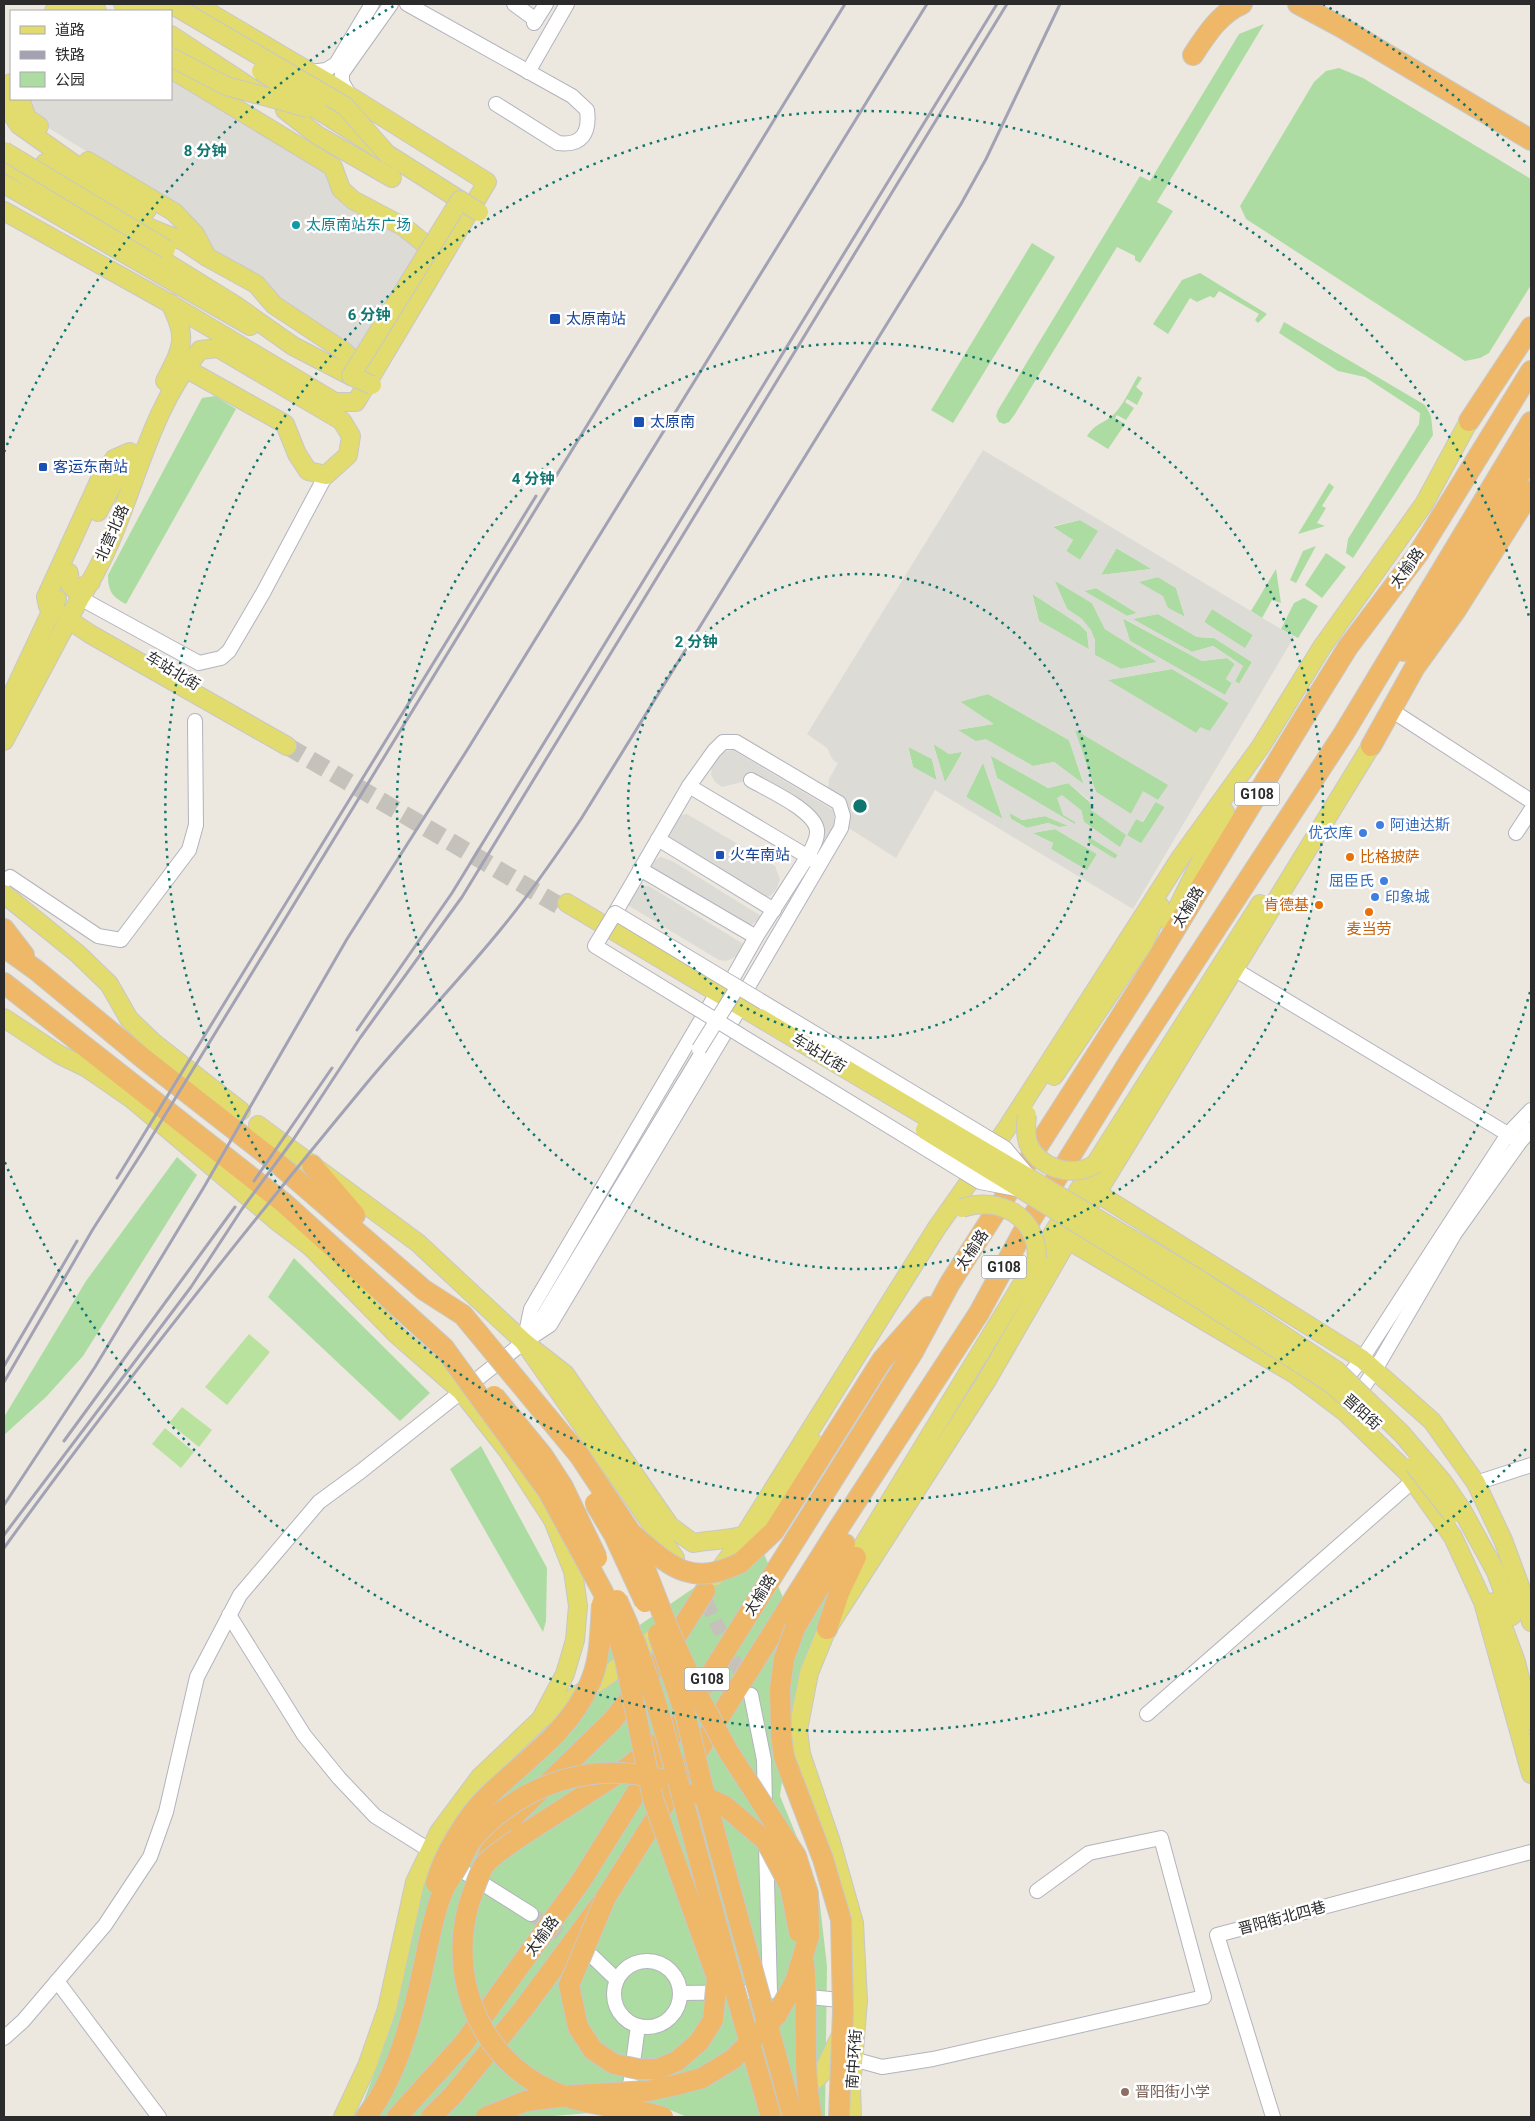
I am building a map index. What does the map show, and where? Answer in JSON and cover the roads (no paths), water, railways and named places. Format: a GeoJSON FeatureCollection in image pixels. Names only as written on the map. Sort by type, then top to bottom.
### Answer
{"type":"FeatureCollection","features":[{"type":"Feature","properties":{"kind":"highway"},"geometry":{"type":"LineString","coordinates":[[1193,55],[1205,36],[1228,9],[1242,4]]}},
{"type":"Feature","properties":{"kind":"highway"},"geometry":{"type":"LineString","coordinates":[[1298,4],[1342,27],[1531,140]]}},
{"type":"Feature","properties":{"kind":"highway"},"geometry":{"type":"LineString","coordinates":[[1469,421],[1531,327]]}},
{"type":"Feature","properties":{"kind":"highway","name":"太榆路"},"geometry":{"type":"LineString","coordinates":[[397,2117],[464,2043],[576,1889],[913,1352],[950,1283],[1143,982],[1348,647],[1418,554],[1531,371]]}},
{"type":"Feature","properties":{"kind":"highway","name":"太榆路"},"geometry":{"type":"LineString","coordinates":[[431,2117],[453,2095],[524,2008],[606,1897],[838,1529],[979,1312],[1022,1234],[1130,1060],[1344,733],[1400,636],[1531,422]]}},
{"type":"Feature","properties":{"kind":"highway"},"geometry":{"type":"LineString","coordinates":[[1371,746],[1414,668],[1454,588],[1531,455]]}},
{"type":"Feature","properties":{"kind":"highway"},"geometry":{"type":"LineString","coordinates":[[1414,668],[1456,610],[1531,492]]}},
{"type":"Feature","properties":{"kind":"highway"},"geometry":{"type":"LineString","coordinates":[[1344,733],[1454,588]]}},
{"type":"Feature","properties":{"kind":"highway"},"geometry":{"type":"LineString","coordinates":[[4,934],[36,970],[144,1059],[284,1169],[424,1290],[463,1315],[579,1455],[631,1533],[670,1633],[700,1699],[728,1751],[796,1856],[808,1894],[809,1936],[794,1982],[776,2016],[734,2059],[702,2078],[648,2091],[575,2095],[526,2101],[486,2117]]}},
{"type":"Feature","properties":{"kind":"highway"},"geometry":{"type":"LineString","coordinates":[[4,983],[284,1203],[444,1348],[478,1376],[543,1456],[563,1487],[633,1635],[664,1723],[730,1976],[771,2117]]}},
{"type":"Feature","properties":{"kind":"highway"},"geometry":{"type":"LineString","coordinates":[[312,1165],[338,1196],[490,1360],[561,1445],[614,1535],[656,1626],[686,1717],[707,1804],[794,2117]]}},
{"type":"Feature","properties":{"kind":"highway"},"geometry":{"type":"LineString","coordinates":[[631,1533],[677,1570],[702,1574],[726,1570],[740,1563],[774,1531],[882,1360],[950,1283]]}},
{"type":"Feature","properties":{"kind":"highway"},"geometry":{"type":"LineString","coordinates":[[839,2117],[843,2012],[841,1920],[823,1859],[784,1756],[781,1735],[780,1688],[784,1659],[795,1628],[906,1445],[979,1312]]}},
{"type":"Feature","properties":{"kind":"highway"},"geometry":{"type":"LineString","coordinates":[[444,1348],[548,1491],[602,1592],[625,1660],[652,1799],[717,1978],[713,2020],[699,2042],[677,2062],[658,2069],[638,2070],[614,2064],[593,2050],[578,2028],[569,1985],[606,1897]]}},
{"type":"Feature","properties":{"kind":"highway"},"geometry":{"type":"LineString","coordinates":[[827,1629],[839,1594],[856,1557]]}},
{"type":"Feature","properties":{"kind":"highway"},"geometry":{"type":"LineString","coordinates":[[663,2117],[591,2103],[552,2091],[527,2076],[498,2051],[474,2014],[463,1976],[463,1936],[468,1905],[494,1838],[515,1815],[612,1721],[662,1659],[704,1591]]}},
{"type":"Feature","properties":{"kind":"highway"},"geometry":{"type":"LineString","coordinates":[[428,1945],[436,1881],[451,1847],[484,1799],[532,1757],[569,1718],[590,1684],[599,1654],[602,1592]]}},
{"type":"Feature","properties":{"kind":"highway"},"geometry":{"type":"LineString","coordinates":[[484,1866],[518,1838],[628,1767],[676,1728]]}},
{"type":"Feature","properties":{"kind":"highway"},"geometry":{"type":"LineString","coordinates":[[366,2117],[394,2068],[418,1993],[442,1893],[475,1836],[499,1814],[527,1793],[560,1780],[592,1773],[637,1773],[668,1781],[725,1806],[766,1841],[790,1886],[804,1962],[808,1998],[806,2091],[812,2117]]}},
{"type":"Feature","properties":{"kind":"main road"},"geometry":{"type":"LineString","coordinates":[[123,4],[134,10]]}},
{"type":"Feature","properties":{"kind":"main road"},"geometry":{"type":"LineString","coordinates":[[171,4],[344,106],[388,155]]}},
{"type":"Feature","properties":{"kind":"main road"},"geometry":{"type":"LineString","coordinates":[[195,4],[311,72],[487,182],[356,402],[335,402],[221,342]]}},
{"type":"Feature","properties":{"kind":"main road"},"geometry":{"type":"LineString","coordinates":[[55,10],[73,5],[94,10]]}},
{"type":"Feature","properties":{"kind":"main road"},"geometry":{"type":"LineString","coordinates":[[4,184],[235,320],[293,346],[351,376],[460,200],[318,110],[275,79],[172,19]]}},
{"type":"Feature","properties":{"kind":"main road"},"geometry":{"type":"LineString","coordinates":[[172,36],[285,110],[317,135],[392,178]]}},
{"type":"Feature","properties":{"kind":"main road"},"geometry":{"type":"LineString","coordinates":[[268,47],[285,110]]}},
{"type":"Feature","properties":{"kind":"main road"},"geometry":{"type":"LineString","coordinates":[[172,58],[226,86],[318,110]]}},
{"type":"Feature","properties":{"kind":"main road"},"geometry":{"type":"LineString","coordinates":[[172,71],[333,167],[341,189],[353,200],[404,227],[442,258]]}},
{"type":"Feature","properties":{"kind":"main road"},"geometry":{"type":"LineString","coordinates":[[10,86],[7,93],[9,110],[19,125],[34,137],[49,157],[150,228],[183,241],[207,257],[256,284],[274,305],[342,350],[372,375]]}},
{"type":"Feature","properties":{"kind":"main road"},"geometry":{"type":"LineString","coordinates":[[20,100],[27,118],[88,161],[174,212],[195,234],[207,257]]}},
{"type":"Feature","properties":{"kind":"main road"},"geometry":{"type":"LineString","coordinates":[[4,152],[21,152],[49,157],[101,183],[149,211]]}},
{"type":"Feature","properties":{"kind":"main road"},"geometry":{"type":"LineString","coordinates":[[4,152],[166,249],[266,313]]}},
{"type":"Feature","properties":{"kind":"main road"},"geometry":{"type":"LineString","coordinates":[[88,161],[101,183]]}},
{"type":"Feature","properties":{"kind":"main road"},"geometry":{"type":"LineString","coordinates":[[4,162],[235,305],[293,346]]}},
{"type":"Feature","properties":{"kind":"main road"},"geometry":{"type":"LineString","coordinates":[[4,211],[169,303],[221,342],[342,421],[351,436],[348,455],[326,475],[308,472],[297,454],[285,424],[185,368]]}},
{"type":"Feature","properties":{"kind":"main road"},"geometry":{"type":"LineString","coordinates":[[166,249],[207,257]]}},
{"type":"Feature","properties":{"kind":"main road","name":"北营北路"},"geometry":{"type":"LineString","coordinates":[[4,712],[104,497],[130,452],[176,360],[182,342],[180,325],[169,303]]}},
{"type":"Feature","properties":{"kind":"main road","name":"北营北路"},"geometry":{"type":"LineString","coordinates":[[4,741],[90,582],[130,493],[151,433],[185,368],[200,350],[221,342]]}},
{"type":"Feature","properties":{"kind":"main road"},"geometry":{"type":"LineString","coordinates":[[1348,647],[1469,421]]}},
{"type":"Feature","properties":{"kind":"main road"},"geometry":{"type":"LineString","coordinates":[[55,604],[48,606],[46,597],[101,477],[114,459],[130,452]]}},
{"type":"Feature","properties":{"kind":"main road"},"geometry":{"type":"LineString","coordinates":[[1143,982],[1204,851],[1261,746],[1322,647],[1424,504]]}},
{"type":"Feature","properties":{"kind":"main road"},"geometry":{"type":"LineString","coordinates":[[69,573],[70,585],[76,591],[90,582]]}},
{"type":"Feature","properties":{"kind":"main road","name":"车站北街"},"geometry":{"type":"LineString","coordinates":[[55,604],[74,609],[289,743]]}},
{"type":"Feature","properties":{"kind":"main road"},"geometry":{"type":"LineString","coordinates":[[343,2117],[367,2066],[387,2008],[415,1882],[426,1847],[480,1777],[541,1719],[607,1676],[681,1616],[704,1591],[744,1536],[936,1230],[1007,1128],[1181,857],[1261,746]]}},
{"type":"Feature","properties":{"kind":"main road"},"geometry":{"type":"LineString","coordinates":[[856,1557],[1095,1164],[1195,1006],[1318,813],[1371,746]]}},
{"type":"Feature","properties":{"kind":"main road","name":"南中环街"},"geometry":{"type":"LineString","coordinates":[[852,2117],[851,2087],[858,2001],[854,1923],[802,1754],[798,1730],[809,1673],[827,1629],[987,1380],[1068,1240],[1371,746]]}},
{"type":"Feature","properties":{"kind":"main road"},"geometry":{"type":"LineString","coordinates":[[258,1125],[418,1243],[524,1342],[565,1374],[670,1526],[693,1543],[744,1536],[761,1525],[777,1507],[899,1298],[1074,1048],[1144,943],[1181,857]]}},
{"type":"Feature","properties":{"kind":"main road"},"geometry":{"type":"LineString","coordinates":[[4,894],[78,954],[109,984],[129,1019],[153,1042],[241,1112]]}},
{"type":"Feature","properties":{"kind":"main road"},"geometry":{"type":"LineString","coordinates":[[566,906],[733,993]]}},
{"type":"Feature","properties":{"kind":"main road","name":"晋阳街"},"geometry":{"type":"LineString","coordinates":[[733,993],[757,1021],[1068,1208],[1190,1293],[1333,1385],[1379,1426],[1457,1512],[1496,1572],[1531,1673]]}},
{"type":"Feature","properties":{"kind":"main road"},"geometry":{"type":"LineString","coordinates":[[4,1018],[60,1054],[87,1068],[132,1099],[278,1222],[444,1348]]}},
{"type":"Feature","properties":{"kind":"main road"},"geometry":{"type":"LineString","coordinates":[[1027,1115],[1025,1131],[1029,1144],[1041,1160],[1068,1172],[1087,1169],[1095,1164]]}},
{"type":"Feature","properties":{"kind":"main road"},"geometry":{"type":"LineString","coordinates":[[1097,1193],[1362,1358],[1432,1421],[1476,1483],[1503,1540],[1524,1596],[1531,1622]]}},
{"type":"Feature","properties":{"kind":"main road"},"geometry":{"type":"LineString","coordinates":[[962,1208],[977,1203],[1008,1209],[1022,1219],[1032,1232],[1038,1258]]}},
{"type":"Feature","properties":{"kind":"main road"},"geometry":{"type":"LineString","coordinates":[[1068,1240],[1296,1375],[1345,1412],[1414,1480],[1453,1537],[1483,1602],[1531,1774]]}},
{"type":"Feature","properties":{"kind":"main road"},"geometry":{"type":"LineString","coordinates":[[310,1246],[456,1394],[508,1451],[553,1520],[573,1571],[578,1606],[575,1640],[565,1674],[541,1719]]}},
{"type":"Feature","properties":{"kind":"main road"},"geometry":{"type":"LineString","coordinates":[[524,1342],[675,1558]]}},
{"type":"Feature","properties":{"kind":"main road","name":"晋阳街"},"geometry":{"type":"LineString","coordinates":[[1457,1512],[1487,1582],[1516,1662],[1531,1721]]}},
{"type":"Feature","properties":{"kind":"main road"},"geometry":{"type":"LineString","coordinates":[[771,2117],[786,2109],[823,2072],[858,2001]]}},
{"type":"Feature","properties":{"kind":"street"},"geometry":{"type":"LineString","coordinates":[[311,72],[326,70],[336,64],[372,4]]}},
{"type":"Feature","properties":{"kind":"street"},"geometry":{"type":"LineString","coordinates":[[407,4],[572,96],[587,110],[589,125],[580,140],[570,144],[558,143],[496,104]]}},
{"type":"Feature","properties":{"kind":"street"},"geometry":{"type":"LineString","coordinates":[[514,4],[535,21],[546,4]]}},
{"type":"Feature","properties":{"kind":"street"},"geometry":{"type":"LineString","coordinates":[[528,72],[567,4]]}},
{"type":"Feature","properties":{"kind":"street"},"geometry":{"type":"LineString","coordinates":[[350,96],[342,82],[342,73],[386,6]]}},
{"type":"Feature","properties":{"kind":"street"},"geometry":{"type":"LineString","coordinates":[[74,609],[199,663],[221,658],[229,651],[263,593],[326,475]]}},
{"type":"Feature","properties":{"kind":"street"},"geometry":{"type":"LineString","coordinates":[[1391,710],[1531,800]]}},
{"type":"Feature","properties":{"kind":"street"},"geometry":{"type":"LineString","coordinates":[[4,881],[10,877],[98,936],[121,940],[189,850],[196,825],[195,721]]}},
{"type":"Feature","properties":{"kind":"street"},"geometry":{"type":"LineString","coordinates":[[524,1342],[531,1309],[733,993],[821,865],[841,828],[843,816],[839,803],[736,742],[723,742],[718,745],[689,786],[595,946],[718,1022],[993,1164]]}},
{"type":"Feature","properties":{"kind":"street"},"geometry":{"type":"LineString","coordinates":[[524,1342],[542,1318],[574,1260],[718,1022],[733,993],[756,937],[815,842],[817,830],[814,821],[806,812],[751,780]]}},
{"type":"Feature","properties":{"kind":"street"},"geometry":{"type":"LineString","coordinates":[[689,786],[821,865]]}},
{"type":"Feature","properties":{"kind":"street"},"geometry":{"type":"LineString","coordinates":[[1516,833],[1531,810]]}},
{"type":"Feature","properties":{"kind":"street"},"geometry":{"type":"LineString","coordinates":[[658,839],[774,910]]}},
{"type":"Feature","properties":{"kind":"street"},"geometry":{"type":"LineString","coordinates":[[640,869],[756,937]]}},
{"type":"Feature","properties":{"kind":"street"},"geometry":{"type":"LineString","coordinates":[[617,909],[733,993],[1028,1185]]}},
{"type":"Feature","properties":{"kind":"street"},"geometry":{"type":"LineString","coordinates":[[1234,969],[1514,1138]]}},
{"type":"Feature","properties":{"kind":"street"},"geometry":{"type":"LineString","coordinates":[[4,2038],[23,2021],[105,1925],[150,1857],[166,1812],[197,1677],[240,1595],[318,1502],[360,1472],[524,1342],[550,1325],[733,993]]}},
{"type":"Feature","properties":{"kind":"street"},"geometry":{"type":"LineString","coordinates":[[1345,1412],[1375,1370],[1455,1233],[1531,1110]]}},
{"type":"Feature","properties":{"kind":"street"},"geometry":{"type":"LineString","coordinates":[[1330,1399],[1362,1358],[1514,1138],[1531,1129]]}},
{"type":"Feature","properties":{"kind":"street"},"geometry":{"type":"LineString","coordinates":[[1476,1483],[1531,1465]]}},
{"type":"Feature","properties":{"kind":"street"},"geometry":{"type":"LineString","coordinates":[[1147,1714],[1414,1480]]}},
{"type":"Feature","properties":{"kind":"street"},"geometry":{"type":"LineString","coordinates":[[229,1615],[304,1735],[339,1778],[375,1816],[531,1914]]}},
{"type":"Feature","properties":{"kind":"street"},"geometry":{"type":"LineString","coordinates":[[751,1695],[764,1760],[770,1992]]}},
{"type":"Feature","properties":{"kind":"street"},"geometry":{"type":"LineString","coordinates":[[853,2059],[882,2067],[933,2059],[1204,1997],[1161,1838],[1089,1854],[1037,1891]]}},
{"type":"Feature","properties":{"kind":"street","name":"晋阳街北四巷"},"geometry":{"type":"LineString","coordinates":[[1273,2117],[1217,1935],[1531,1852]]}},
{"type":"Feature","properties":{"kind":"street"},"geometry":{"type":"LineString","coordinates":[[592,1956],[617,1980]]}},
{"type":"Feature","properties":{"kind":"street"},"geometry":{"type":"LineString","coordinates":[[642,1961],[664,1966],[678,1982],[680,1993],[676,2008],[667,2020],[648,2027],[638,2026],[628,2021],[617,2008],[614,1991],[617,1980],[623,1971],[642,1961]]}},
{"type":"Feature","properties":{"kind":"street"},"geometry":{"type":"LineString","coordinates":[[57,1981],[159,2117]]}},
{"type":"Feature","properties":{"kind":"street"},"geometry":{"type":"LineString","coordinates":[[680,1993],[770,1992],[858,2001]]}},
{"type":"Feature","properties":{"kind":"street"},"geometry":{"type":"LineString","coordinates":[[625,2117],[638,2026]]}},
{"type":"Feature","properties":{"kind":"tunnel"},"geometry":{"type":"LineString","coordinates":[[287,746],[565,909]]}},
{"type":"Feature","properties":{"kind":"tunnel"},"geometry":{"type":"LineString","coordinates":[[706,1602],[746,1685]]}},
{"type":"Feature","properties":{"kind":"tunnel"},"geometry":{"type":"LineString","coordinates":[[531,1914],[579,1947]]}},
{"type":"Feature","properties":{"kind":"railway"},"geometry":{"type":"LineString","coordinates":[[4,1382],[93,1229],[143,1151],[845,4]]}},
{"type":"Feature","properties":{"kind":"railway"},"geometry":{"type":"LineString","coordinates":[[4,1505],[95,1367],[204,1187],[347,939],[469,747],[927,4]]}},
{"type":"Feature","properties":{"kind":"railway"},"geometry":{"type":"LineString","coordinates":[[357,1030],[452,893],[997,4]]}},
{"type":"Feature","properties":{"kind":"railway"},"geometry":{"type":"LineString","coordinates":[[4,1535],[191,1287],[242,1209],[293,1140],[360,1038],[462,897],[1007,4]]}},
{"type":"Feature","properties":{"kind":"railway"},"geometry":{"type":"LineString","coordinates":[[4,1548],[136,1371],[227,1255],[366,1084],[501,929],[562,847],[961,204],[986,159],[1060,4]]}},
{"type":"Feature","properties":{"kind":"railway"},"geometry":{"type":"LineString","coordinates":[[117,1178],[536,496]]}},
{"type":"Feature","properties":{"kind":"railway"},"geometry":{"type":"LineString","coordinates":[[254,1181],[332,1068]]}},
{"type":"Feature","properties":{"kind":"railway"},"geometry":{"type":"LineString","coordinates":[[64,1441],[235,1207]]}},
{"type":"Feature","properties":{"kind":"railway"},"geometry":{"type":"LineString","coordinates":[[4,1366],[77,1241]]}},
{"type":"Feature","properties":{"kind":"place","name":"太原南站东广场"},"geometry":{"type":"Point","coordinates":[296,225]}},
{"type":"Feature","properties":{"kind":"place","name":"太原南站"},"geometry":{"type":"Point","coordinates":[555,319]}},
{"type":"Feature","properties":{"kind":"place","name":"太原南"},"geometry":{"type":"Point","coordinates":[639,422]}},
{"type":"Feature","properties":{"kind":"place","name":"客运东南站"},"geometry":{"type":"Point","coordinates":[43,467]}},
{"type":"Feature","properties":{"kind":"place","name":"阿迪达斯"},"geometry":{"type":"Point","coordinates":[1380,825]}},
{"type":"Feature","properties":{"kind":"place","name":"优衣库"},"geometry":{"type":"Point","coordinates":[1363,833]}},
{"type":"Feature","properties":{"kind":"place","name":"火车南站"},"geometry":{"type":"Point","coordinates":[720,855]}},
{"type":"Feature","properties":{"kind":"place","name":"比格披萨"},"geometry":{"type":"Point","coordinates":[1350,857]}},
{"type":"Feature","properties":{"kind":"place","name":"屈臣氏"},"geometry":{"type":"Point","coordinates":[1384,881]}},
{"type":"Feature","properties":{"kind":"place","name":"印象城"},"geometry":{"type":"Point","coordinates":[1375,897]}},
{"type":"Feature","properties":{"kind":"place","name":"肯德基"},"geometry":{"type":"Point","coordinates":[1319,905]}},
{"type":"Feature","properties":{"kind":"place","name":"麦当劳"},"geometry":{"type":"Point","coordinates":[1369,912]}},
{"type":"Feature","properties":{"kind":"place","name":"晋阳街小学"},"geometry":{"type":"Point","coordinates":[1125,2092]}}]}
